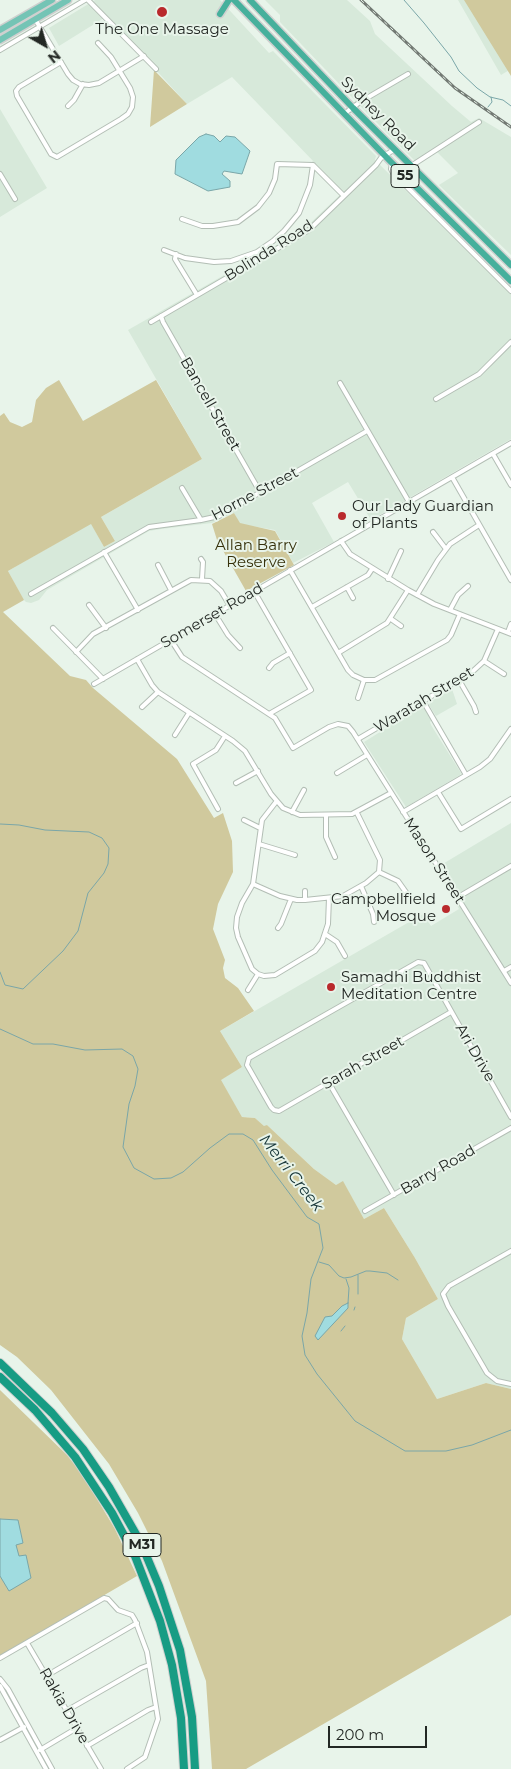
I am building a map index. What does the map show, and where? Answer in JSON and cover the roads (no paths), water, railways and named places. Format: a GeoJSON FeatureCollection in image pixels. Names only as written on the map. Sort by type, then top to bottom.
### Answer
{"type":"FeatureCollection","features":[{"type":"Feature","properties":{"kind":"highway"},"geometry":{"type":"LineString","coordinates":[[220,14],[229,0]]}},
{"type":"Feature","properties":{"kind":"highway","name":"Sydney Road"},"geometry":{"type":"LineString","coordinates":[[234,0],[464,239],[511,281]]}},
{"type":"Feature","properties":{"kind":"highway","name":"Sydney Road"},"geometry":{"type":"LineString","coordinates":[[250,0],[353,108],[511,264]]}},
{"type":"Feature","properties":{"kind":"highway","name":"M31"},"geometry":{"type":"LineString","coordinates":[[0,1363],[39,1399],[78,1443],[109,1487],[141,1543],[159,1586],[180,1650],[192,1717],[196,1769]]}},
{"type":"Feature","properties":{"kind":"highway","name":"M31"},"geometry":{"type":"LineString","coordinates":[[0,1377],[35,1410],[75,1457],[112,1513],[135,1556],[152,1599],[172,1665],[181,1718],[184,1769]]}},
{"type":"Feature","properties":{"kind":"main road"},"geometry":{"type":"LineString","coordinates":[[0,30],[43,2],[52,0]]}},
{"type":"Feature","properties":{"kind":"main road"},"geometry":{"type":"LineString","coordinates":[[0,40],[68,0]]}},
{"type":"Feature","properties":{"kind":"street"},"geometry":{"type":"LineString","coordinates":[[0,50],[89,1],[156,69]]}},
{"type":"Feature","properties":{"kind":"street"},"geometry":{"type":"LineString","coordinates":[[35,19],[71,78],[83,84],[93,85],[99,83],[144,56]]}},
{"type":"Feature","properties":{"kind":"street"},"geometry":{"type":"LineString","coordinates":[[55,157],[60,156],[121,119],[128,114],[132,107],[133,96],[130,88],[110,56],[98,43]]}},
{"type":"Feature","properties":{"kind":"street"},"geometry":{"type":"LineString","coordinates":[[16,91],[19,87],[61,62]]}},
{"type":"Feature","properties":{"kind":"street"},"geometry":{"type":"LineString","coordinates":[[344,114],[408,74]]}},
{"type":"Feature","properties":{"kind":"street"},"geometry":{"type":"LineString","coordinates":[[68,106],[74,100],[83,84]]}},
{"type":"Feature","properties":{"kind":"street"},"geometry":{"type":"LineString","coordinates":[[11,89],[16,91]]}},
{"type":"Feature","properties":{"kind":"street"},"geometry":{"type":"LineString","coordinates":[[16,91],[17,96],[51,154],[55,157]]}},
{"type":"Feature","properties":{"kind":"street"},"geometry":{"type":"LineString","coordinates":[[411,166],[479,122]]}},
{"type":"Feature","properties":{"kind":"street","name":"Bolinda Road"},"geometry":{"type":"LineString","coordinates":[[151,322],[308,230],[376,165],[388,159],[395,150]]}},
{"type":"Feature","properties":{"kind":"street"},"geometry":{"type":"LineString","coordinates":[[54,163],[55,157]]}},
{"type":"Feature","properties":{"kind":"street"},"geometry":{"type":"LineString","coordinates":[[182,219],[202,226],[238,222],[258,207],[269,193],[275,179],[277,164],[313,164],[344,196]]}},
{"type":"Feature","properties":{"kind":"street"},"geometry":{"type":"LineString","coordinates":[[164,250],[202,262],[231,261],[257,252],[286,229],[299,213],[310,185],[313,164]]}},
{"type":"Feature","properties":{"kind":"street"},"geometry":{"type":"LineString","coordinates":[[0,174],[15,199]]}},
{"type":"Feature","properties":{"kind":"street","name":"Sydney Road"},"geometry":{"type":"LineString","coordinates":[[464,239],[511,291]]}},
{"type":"Feature","properties":{"kind":"street"},"geometry":{"type":"LineString","coordinates":[[176,254],[175,259],[197,295]]}},
{"type":"Feature","properties":{"kind":"street","name":"Bancell Street"},"geometry":{"type":"LineString","coordinates":[[161,316],[260,492]]}},
{"type":"Feature","properties":{"kind":"street"},"geometry":{"type":"LineString","coordinates":[[436,399],[479,374],[511,342]]}},
{"type":"Feature","properties":{"kind":"street"},"geometry":{"type":"LineString","coordinates":[[340,383],[409,502]]}},
{"type":"Feature","properties":{"kind":"street","name":"Horne Street"},"geometry":{"type":"LineString","coordinates":[[31,594],[149,527],[218,516],[367,431]]}},
{"type":"Feature","properties":{"kind":"street","name":"Somerset Road"},"geometry":{"type":"LineString","coordinates":[[94,684],[511,443]]}},
{"type":"Feature","properties":{"kind":"street"},"geometry":{"type":"LineString","coordinates":[[493,454],[511,485]]}},
{"type":"Feature","properties":{"kind":"street"},"geometry":{"type":"LineString","coordinates":[[452,477],[511,580]]}},
{"type":"Feature","properties":{"kind":"street"},"geometry":{"type":"LineString","coordinates":[[182,488],[202,520]]}},
{"type":"Feature","properties":{"kind":"street"},"geometry":{"type":"LineString","coordinates":[[417,595],[446,549],[454,540],[479,525]]}},
{"type":"Feature","properties":{"kind":"street"},"geometry":{"type":"LineString","coordinates":[[433,532],[446,549]]}},
{"type":"Feature","properties":{"kind":"street"},"geometry":{"type":"LineString","coordinates":[[342,541],[350,554],[372,569],[434,604],[509,633],[511,624]]}},
{"type":"Feature","properties":{"kind":"street"},"geometry":{"type":"LineString","coordinates":[[388,578],[401,551]]}},
{"type":"Feature","properties":{"kind":"street"},"geometry":{"type":"LineString","coordinates":[[104,552],[138,610]]}},
{"type":"Feature","properties":{"kind":"street"},"geometry":{"type":"LineString","coordinates":[[200,559],[203,562],[202,579]]}},
{"type":"Feature","properties":{"kind":"street"},"geometry":{"type":"LineString","coordinates":[[158,565],[171,590]]}},
{"type":"Feature","properties":{"kind":"street"},"geometry":{"type":"LineString","coordinates":[[312,608],[368,575],[372,569]]}},
{"type":"Feature","properties":{"kind":"street"},"geometry":{"type":"LineString","coordinates":[[290,570],[348,670],[353,675],[364,680],[375,680],[447,640],[460,614]]}},
{"type":"Feature","properties":{"kind":"street"},"geometry":{"type":"LineString","coordinates":[[76,652],[90,637],[191,580],[202,579],[210,581],[217,586],[230,606]]}},
{"type":"Feature","properties":{"kind":"street"},"geometry":{"type":"LineString","coordinates":[[450,610],[458,595],[468,586]]}},
{"type":"Feature","properties":{"kind":"street"},"geometry":{"type":"LineString","coordinates":[[347,587],[353,598]]}},
{"type":"Feature","properties":{"kind":"street"},"geometry":{"type":"LineString","coordinates":[[338,653],[382,627],[391,619],[408,590]]}},
{"type":"Feature","properties":{"kind":"street"},"geometry":{"type":"LineString","coordinates":[[254,592],[311,690],[270,714]]}},
{"type":"Feature","properties":{"kind":"street"},"geometry":{"type":"LineString","coordinates":[[89,605],[106,628]]}},
{"type":"Feature","properties":{"kind":"street"},"geometry":{"type":"LineString","coordinates":[[215,614],[228,635],[240,648]]}},
{"type":"Feature","properties":{"kind":"street"},"geometry":{"type":"LineString","coordinates":[[391,619],[402,626]]}},
{"type":"Feature","properties":{"kind":"street"},"geometry":{"type":"LineString","coordinates":[[53,628],[103,679]]}},
{"type":"Feature","properties":{"kind":"street","name":"Waratah Street"},"geometry":{"type":"LineString","coordinates":[[358,739],[471,673],[484,661],[498,628]]}},
{"type":"Feature","properties":{"kind":"street"},"geometry":{"type":"LineString","coordinates":[[171,640],[182,657],[275,718],[293,748],[329,727],[338,724],[348,726],[358,739]]}},
{"type":"Feature","properties":{"kind":"street"},"geometry":{"type":"LineString","coordinates":[[270,668],[273,663],[290,653]]}},
{"type":"Feature","properties":{"kind":"street"},"geometry":{"type":"LineString","coordinates":[[137,659],[158,692],[245,751],[276,802],[292,812],[300,815],[345,815],[357,813],[391,793]]}},
{"type":"Feature","properties":{"kind":"street"},"geometry":{"type":"LineString","coordinates":[[484,661],[504,674]]}},
{"type":"Feature","properties":{"kind":"street"},"geometry":{"type":"LineString","coordinates":[[358,698],[364,680]]}},
{"type":"Feature","properties":{"kind":"street"},"geometry":{"type":"LineString","coordinates":[[459,680],[476,712]]}},
{"type":"Feature","properties":{"kind":"street"},"geometry":{"type":"LineString","coordinates":[[142,707],[158,692]]}},
{"type":"Feature","properties":{"kind":"street"},"geometry":{"type":"LineString","coordinates":[[423,701],[466,775]]}},
{"type":"Feature","properties":{"kind":"street"},"geometry":{"type":"LineString","coordinates":[[175,735],[189,713]]}},
{"type":"Feature","properties":{"kind":"street"},"geometry":{"type":"LineString","coordinates":[[403,812],[490,759],[511,729]]}},
{"type":"Feature","properties":{"kind":"street"},"geometry":{"type":"LineString","coordinates":[[218,809],[193,764],[216,750],[225,736]]}},
{"type":"Feature","properties":{"kind":"street"},"geometry":{"type":"LineString","coordinates":[[506,736],[511,739]]}},
{"type":"Feature","properties":{"kind":"street","name":"Mason Street"},"geometry":{"type":"LineString","coordinates":[[358,739],[452,889],[460,896],[460,900],[511,983]]}},
{"type":"Feature","properties":{"kind":"street"},"geometry":{"type":"LineString","coordinates":[[337,773],[367,755]]}},
{"type":"Feature","properties":{"kind":"street"},"geometry":{"type":"LineString","coordinates":[[236,783],[258,771]]}},
{"type":"Feature","properties":{"kind":"street"},"geometry":{"type":"LineString","coordinates":[[292,812],[304,790]]}},
{"type":"Feature","properties":{"kind":"street"},"geometry":{"type":"LineString","coordinates":[[438,792],[461,829],[511,799]]}},
{"type":"Feature","properties":{"kind":"street"},"geometry":{"type":"LineString","coordinates":[[276,802],[262,820],[253,884],[242,903],[236,928],[249,963],[258,974],[264,976],[275,975],[311,954],[322,942],[326,934],[329,898]]}},
{"type":"Feature","properties":{"kind":"street"},"geometry":{"type":"LineString","coordinates":[[253,884],[280,896],[305,900],[343,896],[373,878],[379,872],[380,860],[357,813]]}},
{"type":"Feature","properties":{"kind":"street"},"geometry":{"type":"LineString","coordinates":[[326,815],[326,837],[335,856]]}},
{"type":"Feature","properties":{"kind":"street"},"geometry":{"type":"LineString","coordinates":[[244,820],[260,828]]}},
{"type":"Feature","properties":{"kind":"street"},"geometry":{"type":"LineString","coordinates":[[259,844],[296,855]]}},
{"type":"Feature","properties":{"kind":"street"},"geometry":{"type":"LineString","coordinates":[[460,896],[511,866]]}},
{"type":"Feature","properties":{"kind":"street"},"geometry":{"type":"LineString","coordinates":[[379,872],[398,881],[410,898]]}},
{"type":"Feature","properties":{"kind":"street"},"geometry":{"type":"LineString","coordinates":[[361,886],[373,914],[374,922]]}},
{"type":"Feature","properties":{"kind":"street"},"geometry":{"type":"LineString","coordinates":[[304,891],[305,900]]}},
{"type":"Feature","properties":{"kind":"street"},"geometry":{"type":"LineString","coordinates":[[278,928],[291,899]]}},
{"type":"Feature","properties":{"kind":"street"},"geometry":{"type":"LineString","coordinates":[[326,934],[337,942],[345,956]]}},
{"type":"Feature","properties":{"kind":"street","name":"Ari Drive"},"geometry":{"type":"LineString","coordinates":[[274,1110],[247,1065],[249,1058],[418,962],[424,963],[511,1117]]}},
{"type":"Feature","properties":{"kind":"street"},"geometry":{"type":"LineString","coordinates":[[505,973],[511,967]]}},
{"type":"Feature","properties":{"kind":"street"},"geometry":{"type":"LineString","coordinates":[[505,973],[511,972]]}},
{"type":"Feature","properties":{"kind":"street"},"geometry":{"type":"LineString","coordinates":[[248,990],[258,974]]}},
{"type":"Feature","properties":{"kind":"street","name":"Sarah Street"},"geometry":{"type":"LineString","coordinates":[[274,1110],[279,1111],[451,1012]]}},
{"type":"Feature","properties":{"kind":"street"},"geometry":{"type":"LineString","coordinates":[[329,1082],[394,1195]]}},
{"type":"Feature","properties":{"kind":"street","name":"Barry Road"},"geometry":{"type":"LineString","coordinates":[[365,1211],[511,1128]]}},
{"type":"Feature","properties":{"kind":"street"},"geometry":{"type":"LineString","coordinates":[[511,1251],[449,1286],[443,1294],[487,1373],[497,1381],[511,1384]]}},
{"type":"Feature","properties":{"kind":"street"},"geometry":{"type":"LineString","coordinates":[[0,1658],[105,1598],[118,1610],[132,1615],[137,1623],[145,1647],[158,1721],[146,1755],[132,1768],[127,1769]]}},
{"type":"Feature","properties":{"kind":"street"},"geometry":{"type":"LineString","coordinates":[[46,1676],[137,1623]]}},
{"type":"Feature","properties":{"kind":"street","name":"Rakia Drive"},"geometry":{"type":"LineString","coordinates":[[27,1643],[100,1769]]}},
{"type":"Feature","properties":{"kind":"street"},"geometry":{"type":"LineString","coordinates":[[66,1711],[149,1665]]}},
{"type":"Feature","properties":{"kind":"street"},"geometry":{"type":"LineString","coordinates":[[0,1674],[0,1679],[6,1686],[46,1769]]}},
{"type":"Feature","properties":{"kind":"street"},"geometry":{"type":"LineString","coordinates":[[0,1686],[52,1769]]}},
{"type":"Feature","properties":{"kind":"street"},"geometry":{"type":"LineString","coordinates":[[87,1746],[156,1707]]}},
{"type":"Feature","properties":{"kind":"street"},"geometry":{"type":"LineString","coordinates":[[0,1740],[25,1726]]}},
{"type":"Feature","properties":{"kind":"street"},"geometry":{"type":"LineString","coordinates":[[36,1751],[77,1728]]}},
{"type":"Feature","properties":{"kind":"water"},"geometry":{"type":"Polygon","coordinates":[[[206,134],[214,136],[220,142],[226,136],[235,137],[250,151],[242,174],[224,171],[222,174],[230,181],[230,187],[208,191],[175,174],[176,160],[199,137],[206,134]]]}},
{"type":"Feature","properties":{"kind":"water"},"geometry":{"type":"Polygon","coordinates":[[[348,1303],[348,1308],[318,1340],[315,1336],[325,1317],[332,1316],[348,1303]]]}},
{"type":"Feature","properties":{"kind":"water"},"geometry":{"type":"Polygon","coordinates":[[[0,1519],[18,1520],[23,1543],[16,1545],[19,1556],[26,1555],[31,1578],[9,1591],[0,1576],[0,1519]]]}},
{"type":"Feature","properties":{"kind":"waterway"},"geometry":{"type":"LineString","coordinates":[[404,0],[451,57],[459,71],[490,97],[503,100],[511,106]]}},
{"type":"Feature","properties":{"kind":"waterway"},"geometry":{"type":"LineString","coordinates":[[488,107],[492,102],[491,97]]}},
{"type":"Feature","properties":{"kind":"waterway","name":"Merri Creek"},"geometry":{"type":"LineString","coordinates":[[0,824],[19,825],[45,830],[89,832],[102,838],[109,848],[108,864],[104,873],[88,893],[78,931],[63,951],[23,989],[5,985],[0,972]]}},
{"type":"Feature","properties":{"kind":"waterway","name":"Merri Creek"},"geometry":{"type":"LineString","coordinates":[[0,1029],[33,1044],[53,1044],[85,1050],[122,1049],[133,1056],[138,1069],[129,1104],[123,1147],[134,1168],[154,1179],[171,1178],[183,1172],[229,1134],[243,1134],[253,1140],[272,1170],[307,1217],[319,1224],[323,1248],[311,1279],[302,1336],[305,1355],[317,1374],[355,1421],[405,1451],[446,1451],[472,1445],[511,1430]]}},
{"type":"Feature","properties":{"kind":"waterway"},"geometry":{"type":"LineString","coordinates":[[319,1262],[329,1265],[339,1276],[344,1278],[370,1271],[387,1273],[398,1280]]}},
{"type":"Feature","properties":{"kind":"waterway"},"geometry":{"type":"LineString","coordinates":[[358,1275],[358,1294]]}},
{"type":"Feature","properties":{"kind":"waterway"},"geometry":{"type":"LineString","coordinates":[[346,1279],[349,1288],[348,1303]]}},
{"type":"Feature","properties":{"kind":"waterway"},"geometry":{"type":"LineString","coordinates":[[341,1331],[345,1326]]}},
{"type":"Feature","properties":{"kind":"railway"},"geometry":{"type":"LineString","coordinates":[[361,0],[455,88],[511,127]]}},
{"type":"Feature","properties":{"kind":"place","name":"The One Massage"},"geometry":{"type":"Point","coordinates":[162,12]}},
{"type":"Feature","properties":{"kind":"place","name":"Our Lady Guardian of Plants"},"geometry":{"type":"Point","coordinates":[342,516]}},
{"type":"Feature","properties":{"kind":"place","name":"Campbellfield Mosque"},"geometry":{"type":"Point","coordinates":[446,909]}},
{"type":"Feature","properties":{"kind":"place","name":"Samadhi Buddhist Meditation Centre"},"geometry":{"type":"Point","coordinates":[331,987]}},
{"type":"Feature","properties":{"kind":"park label","name":"Allan Barry Reserve"},"geometry":{"type":"Point","coordinates":[256,554]}}]}
